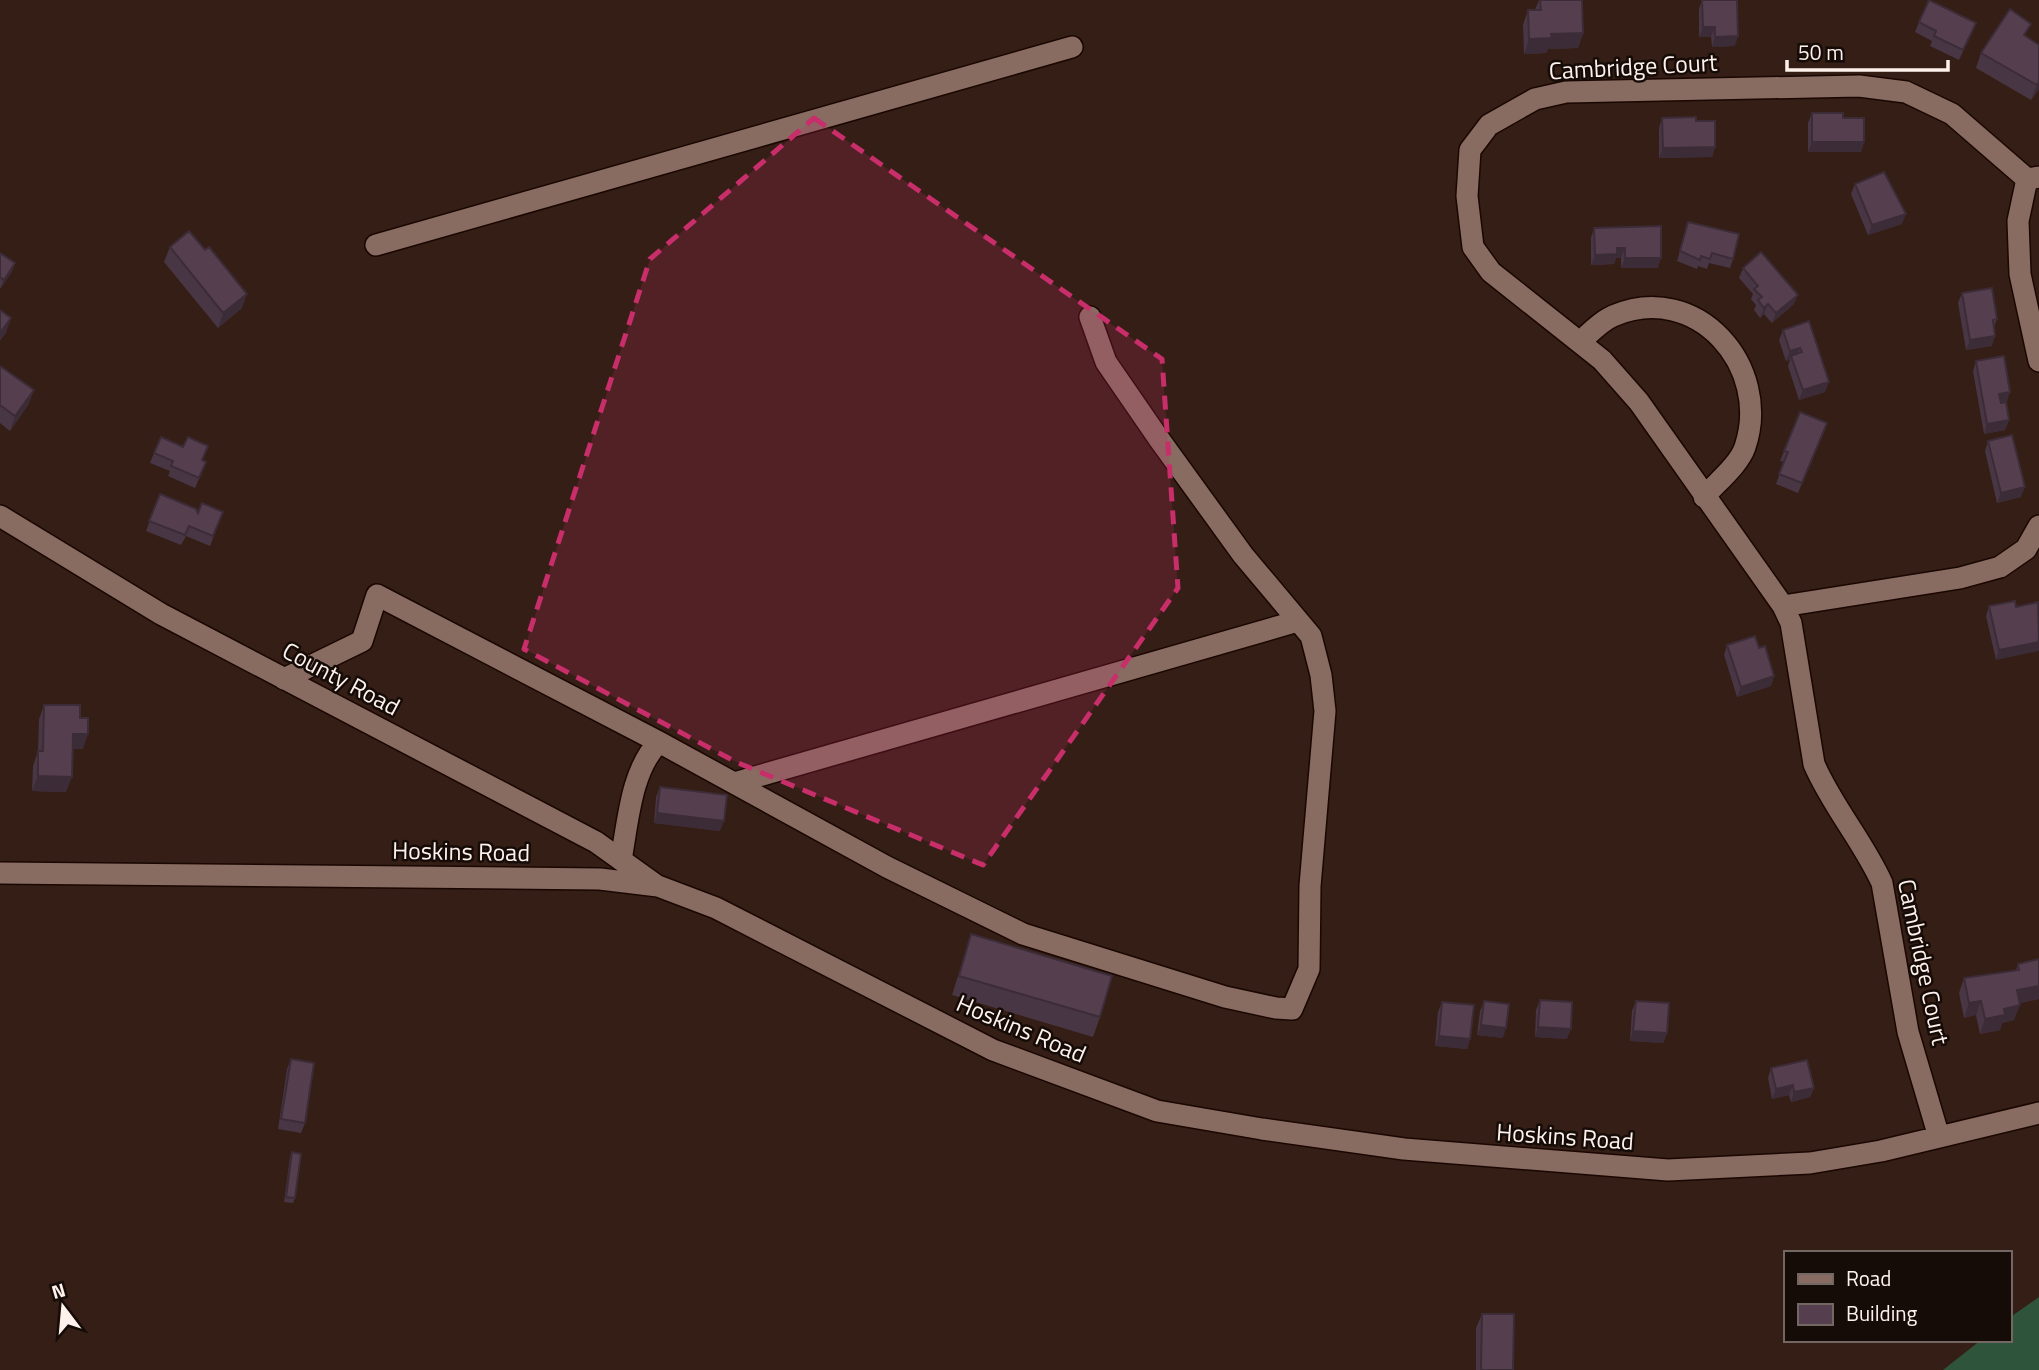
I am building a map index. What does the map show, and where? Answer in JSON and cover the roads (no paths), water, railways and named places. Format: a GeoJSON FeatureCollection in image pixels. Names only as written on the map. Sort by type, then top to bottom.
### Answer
{"type":"FeatureCollection","features":[{"type":"Feature","properties":{"kind":"street"},"geometry":{"type":"LineString","coordinates":[[376,245],[1072,47]]}},
{"type":"Feature","properties":{"kind":"street","name":"Cambridge Court"},"geometry":{"type":"LineString","coordinates":[[1939,1137],[1908,1032],[1882,883],[1872,861],[1823,785],[1814,764],[1791,623],[1783,606],[1639,402],[1602,360],[1491,272],[1473,247],[1467,196],[1470,150],[1489,125],[1535,99],[1566,92],[1859,86],[1906,92],[1952,114],[2033,178],[2018,221],[2020,274],[2039,361]]}},
{"type":"Feature","properties":{"kind":"street"},"geometry":{"type":"LineString","coordinates":[[1580,342],[1611,316],[1650,308],[1697,318],[1731,351],[1748,384],[1751,421],[1744,451],[1704,497]]}},
{"type":"Feature","properties":{"kind":"street"},"geometry":{"type":"LineString","coordinates":[[284,679],[362,641],[377,595],[659,742],[887,867],[1023,934],[1225,997],[1276,1009],[1292,1009],[1309,969],[1310,886],[1325,711],[1321,675],[1311,636],[1243,555],[1144,417],[1106,362],[1090,317]]}},
{"type":"Feature","properties":{"kind":"street","name":"County Road"},"geometry":{"type":"LineString","coordinates":[[0,516],[161,614],[596,842],[658,886]]}},
{"type":"Feature","properties":{"kind":"street"},"geometry":{"type":"LineString","coordinates":[[1783,606],[1960,578],[2000,567],[2026,549],[2039,526]]}},
{"type":"Feature","properties":{"kind":"street"},"geometry":{"type":"LineString","coordinates":[[734,783],[1298,621]]}},
{"type":"Feature","properties":{"kind":"street"},"geometry":{"type":"LineString","coordinates":[[621,859],[635,789],[649,752],[659,742]]}},
{"type":"Feature","properties":{"kind":"street","name":"Hoskins Road"},"geometry":{"type":"LineString","coordinates":[[0,873],[600,879],[658,886],[716,908],[993,1050],[1157,1111],[1404,1149],[1668,1170],[1810,1163],[1881,1151],[2039,1113]]}}]}
